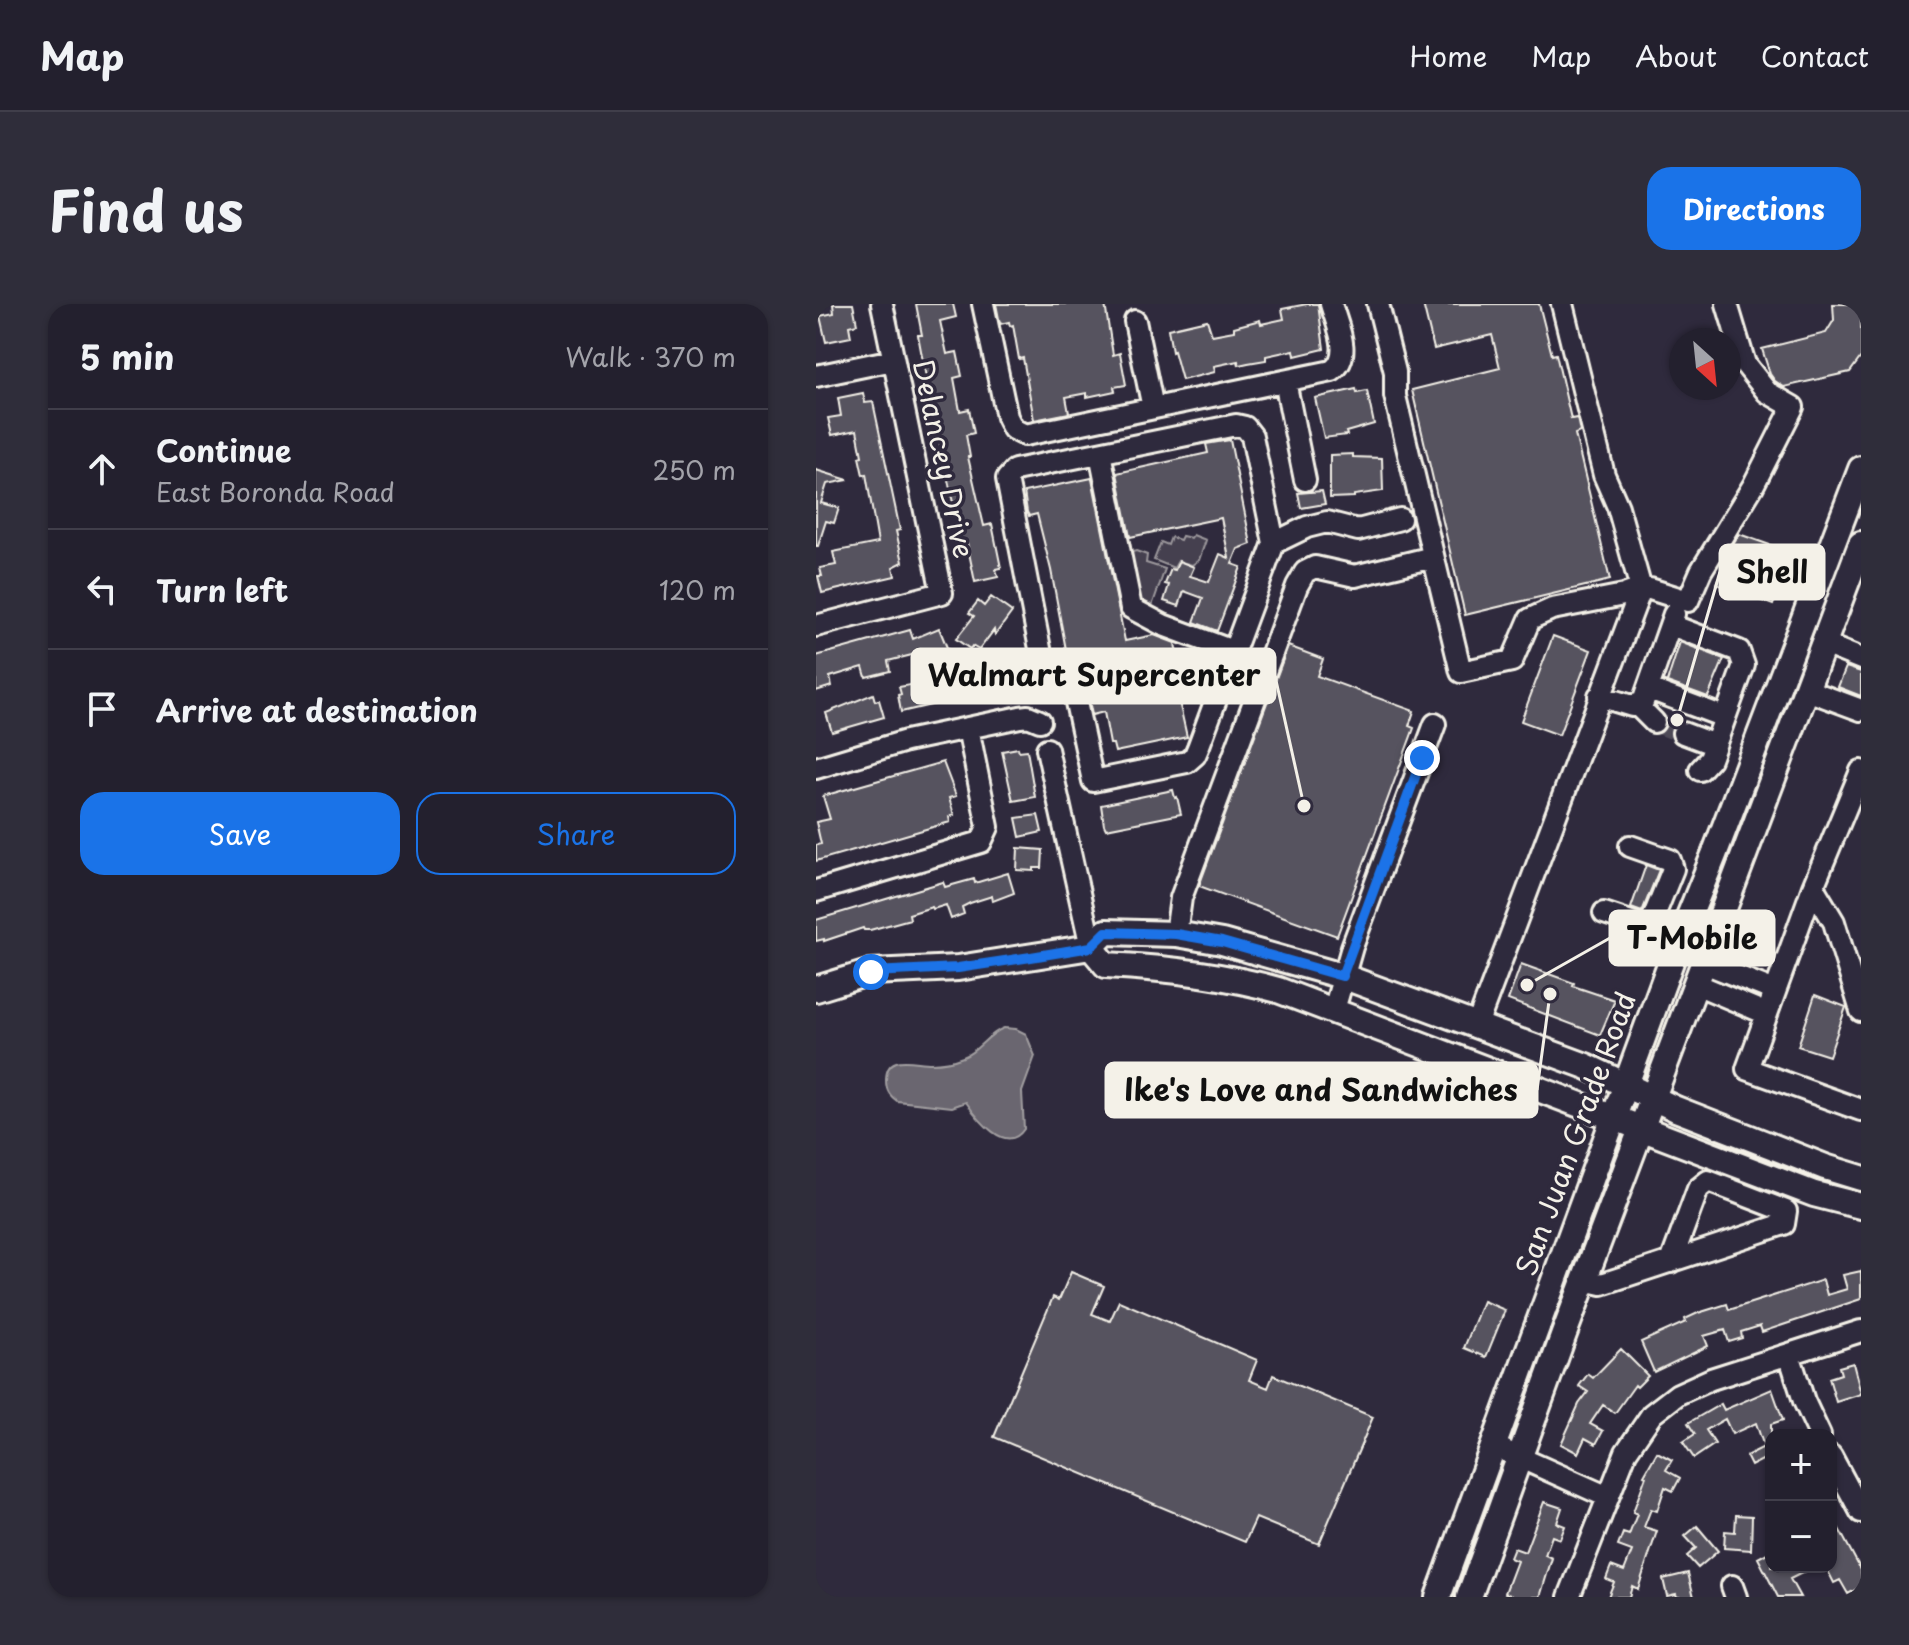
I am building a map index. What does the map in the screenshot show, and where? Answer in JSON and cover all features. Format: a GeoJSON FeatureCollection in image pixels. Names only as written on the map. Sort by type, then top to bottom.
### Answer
{"type":"FeatureCollection","features":[{"type":"Feature","properties":{"kind":"main road","name":"San Juan Grade Road"},"geometry":{"type":"LineString","coordinates":[[1438,1597],[1625,1083],[1859,474],[1861,453]]}},
{"type":"Feature","properties":{"kind":"main road","name":"San Juan Grade Road"},"geometry":{"type":"LineString","coordinates":[[1469,1597],[1584,1280],[1824,644],[1854,584],[1861,544]]}},
{"type":"Feature","properties":{"kind":"main road"},"geometry":{"type":"LineString","coordinates":[[816,989],[871,972],[958,968],[1091,947],[1106,932],[1176,934],[1259,951],[1342,976],[1625,1083],[1676,1109],[1764,1144],[1861,1178]]}},
{"type":"Feature","properties":{"kind":"main road"},"geometry":{"type":"LineString","coordinates":[[1091,947],[1106,965],[1211,974],[1278,990],[1814,1194],[1861,1206]]}},
{"type":"Feature","properties":{"kind":"street","name":"Delancey Drive"},"geometry":{"type":"LineString","coordinates":[[816,626],[942,593],[882,304]]}},
{"type":"Feature","properties":{"kind":"street"},"geometry":{"type":"LineString","coordinates":[[983,304],[1007,417],[1013,429],[1025,435],[1332,371],[1342,362],[1344,351],[1331,304]]}},
{"type":"Feature","properties":{"kind":"street"},"geometry":{"type":"LineString","coordinates":[[1378,304],[1395,372],[1395,396],[1461,672],[1512,661],[1530,619],[1552,609],[1641,589],[1688,601],[1701,571],[1753,486],[1793,407],[1767,392],[1745,364],[1727,304]]}},
{"type":"Feature","properties":{"kind":"street"},"geometry":{"type":"LineString","coordinates":[[1477,1025],[1641,589],[1618,507],[1604,475],[1562,304]]}},
{"type":"Feature","properties":{"kind":"street"},"geometry":{"type":"LineString","coordinates":[[1135,321],[1153,408]]}},
{"type":"Feature","properties":{"kind":"street"},"geometry":{"type":"LineString","coordinates":[[816,376],[893,360]]}},
{"type":"Feature","properties":{"kind":"street"},"geometry":{"type":"LineString","coordinates":[[1285,381],[1305,480]]}},
{"type":"Feature","properties":{"kind":"street"},"geometry":{"type":"LineString","coordinates":[[1056,788],[1093,781],[1178,764],[1192,758],[1274,543],[1252,436],[1245,427],[1236,425],[1015,470],[1009,475],[1006,483],[1043,664],[1074,693],[1093,781]]}},
{"type":"Feature","properties":{"kind":"street"},"geometry":{"type":"LineString","coordinates":[[1100,453],[1131,608],[1163,625],[1233,651]]}},
{"type":"Feature","properties":{"kind":"street"},"geometry":{"type":"LineString","coordinates":[[1274,543],[1307,527],[1327,522],[1358,530],[1400,519]]}},
{"type":"Feature","properties":{"kind":"street"},"geometry":{"type":"LineString","coordinates":[[1176,934],[1181,898],[1297,586],[1305,572],[1315,567],[1355,576],[1433,557]]}},
{"type":"Feature","properties":{"kind":"street"},"geometry":{"type":"LineString","coordinates":[[1654,722],[1644,697],[1678,598]]}},
{"type":"Feature","properties":{"kind":"street"},"geometry":{"type":"LineString","coordinates":[[1671,625],[1739,651],[1744,665],[1710,759],[1700,770]]}},
{"type":"Feature","properties":{"kind":"street"},"geometry":{"type":"LineString","coordinates":[[1824,644],[1856,657]]}},
{"type":"Feature","properties":{"kind":"street"},"geometry":{"type":"LineString","coordinates":[[1807,690],[1861,710]]}},
{"type":"Feature","properties":{"kind":"street"},"geometry":{"type":"LineString","coordinates":[[1599,696],[1644,697],[1724,717]]}},
{"type":"Feature","properties":{"kind":"street"},"geometry":{"type":"LineString","coordinates":[[816,768],[906,741],[1020,717],[1028,716],[1040,721]]}},
{"type":"Feature","properties":{"kind":"street"},"geometry":{"type":"LineString","coordinates":[[1334,1010],[1342,976],[1435,724]]}},
{"type":"Feature","properties":{"kind":"street"},"geometry":{"type":"LineString","coordinates":[[816,891],[981,842],[988,827],[968,728]]}},
{"type":"Feature","properties":{"kind":"street"},"geometry":{"type":"LineString","coordinates":[[1683,733],[1715,745]]}},
{"type":"Feature","properties":{"kind":"street"},"geometry":{"type":"LineString","coordinates":[[1047,749],[1091,947]]}},
{"type":"Feature","properties":{"kind":"street"},"geometry":{"type":"LineString","coordinates":[[1861,771],[1813,887],[1747,1069],[1861,1110]]}},
{"type":"Feature","properties":{"kind":"street"},"geometry":{"type":"LineString","coordinates":[[1604,913],[1646,927],[1652,921],[1668,882],[1673,869],[1670,860],[1630,846]]}},
{"type":"Feature","properties":{"kind":"street"},"geometry":{"type":"LineString","coordinates":[[1813,887],[1834,922],[1861,1011]]}},
{"type":"Feature","properties":{"kind":"street"},"geometry":{"type":"LineString","coordinates":[[1700,974],[1775,991]]}},
{"type":"Feature","properties":{"kind":"street"},"geometry":{"type":"LineString","coordinates":[[1700,974],[1767,1014]]}},
{"type":"Feature","properties":{"kind":"street"},"geometry":{"type":"LineString","coordinates":[[1584,1280],[1602,1284],[1671,1262],[1784,1224],[1786,1211],[1708,1181],[1698,1189],[1671,1262]]}},
{"type":"Feature","properties":{"kind":"street"},"geometry":{"type":"LineString","coordinates":[[1569,1597],[1634,1436],[1664,1403],[1691,1387],[1861,1331]]}},
{"type":"Feature","properties":{"kind":"street"},"geometry":{"type":"LineString","coordinates":[[1789,1354],[1804,1401],[1817,1429]]}},
{"type":"Feature","properties":{"kind":"street"},"geometry":{"type":"LineString","coordinates":[[1494,1446],[1608,1497]]}},
{"type":"Feature","properties":{"kind":"street"},"geometry":{"type":"LineString","coordinates":[[1837,1467],[1861,1512]]}},
{"type":"Feature","properties":{"kind":"shaded area"},"geometry":{"type":"Polygon","coordinates":[[[1193,535],[1206,540],[1199,560],[1192,565],[1178,561],[1174,568],[1154,560],[1161,542],[1168,545],[1171,537],[1180,540],[1182,536],[1191,538],[1193,535]]]}},
{"type":"Feature","properties":{"kind":"shaded area"},"geometry":{"type":"Polygon","coordinates":[[[1136,551],[1147,555],[1146,563],[1165,569],[1152,606],[1139,603],[1129,553],[1136,551]]]}},
{"type":"Feature","properties":{"kind":"shaded area"},"geometry":{"type":"Polygon","coordinates":[[[1004,1028],[1026,1034],[1035,1056],[1022,1092],[1024,1129],[1017,1136],[1001,1137],[992,1132],[966,1102],[952,1107],[897,1101],[888,1092],[887,1071],[895,1062],[947,1062],[969,1054],[1004,1028]]]}},
{"type":"Feature","properties":{"kind":"building"},"geometry":{"type":"Polygon","coordinates":[[[833,304],[853,304],[857,324],[849,326],[851,337],[826,342],[820,316],[834,313],[833,304]]]}},
{"type":"Feature","properties":{"kind":"building"},"geometry":{"type":"Polygon","coordinates":[[[916,304],[953,304],[956,317],[940,321],[947,354],[957,352],[962,376],[954,378],[960,411],[969,409],[974,433],[966,435],[968,457],[984,526],[992,524],[1001,568],[996,569],[998,577],[975,582],[967,543],[962,544],[928,388],[918,335],[922,335],[916,304]]]}},
{"type":"Feature","properties":{"kind":"building"},"geometry":{"type":"Polygon","coordinates":[[[996,304],[1105,304],[1113,355],[1120,353],[1126,385],[1114,387],[1115,391],[1087,397],[1087,393],[1066,397],[1069,413],[1034,420],[1023,358],[1019,359],[1013,325],[1010,326],[1009,322],[1000,324],[996,304]]]}},
{"type":"Feature","properties":{"kind":"building"},"geometry":{"type":"Polygon","coordinates":[[[1318,304],[1324,349],[1295,356],[1294,350],[1266,356],[1266,360],[1214,366],[1215,372],[1182,380],[1168,329],[1207,320],[1212,335],[1234,331],[1234,327],[1260,320],[1261,324],[1284,319],[1282,309],[1318,304]]]}},
{"type":"Feature","properties":{"kind":"building"},"geometry":{"type":"Polygon","coordinates":[[[1423,304],[1539,304],[1552,355],[1556,354],[1571,419],[1577,418],[1580,432],[1575,434],[1610,580],[1465,615],[1412,390],[1500,368],[1492,335],[1434,349],[1423,304]]]}},
{"type":"Feature","properties":{"kind":"building"},"geometry":{"type":"Polygon","coordinates":[[[1833,304],[1861,304],[1861,357],[1850,372],[1784,387],[1775,381],[1762,349],[1826,333],[1834,320],[1833,304]]]}},
{"type":"Feature","properties":{"kind":"building"},"geometry":{"type":"Polygon","coordinates":[[[1356,389],[1357,393],[1367,391],[1374,424],[1346,432],[1347,435],[1324,438],[1315,398],[1356,389]]]}},
{"type":"Feature","properties":{"kind":"building"},"geometry":{"type":"Polygon","coordinates":[[[863,393],[865,403],[873,402],[900,530],[896,531],[903,562],[893,567],[895,576],[822,593],[818,576],[822,576],[820,568],[836,565],[833,552],[878,543],[866,474],[863,475],[859,457],[862,456],[857,430],[832,435],[828,418],[841,416],[838,398],[863,393]]]}},
{"type":"Feature","properties":{"kind":"building"},"geometry":{"type":"Polygon","coordinates":[[[1230,440],[1251,544],[1238,549],[1232,564],[1241,567],[1217,631],[1194,622],[1203,598],[1184,591],[1179,606],[1164,601],[1169,585],[1165,584],[1171,569],[1175,570],[1179,561],[1194,567],[1190,576],[1209,582],[1220,554],[1229,558],[1221,518],[1130,537],[1117,473],[1208,453],[1206,444],[1230,440]]]}},
{"type":"Feature","properties":{"kind":"building"},"geometry":{"type":"Polygon","coordinates":[[[1353,454],[1353,457],[1382,458],[1383,491],[1330,498],[1330,455],[1353,454]]]}},
{"type":"Feature","properties":{"kind":"building"},"geometry":{"type":"Polygon","coordinates":[[[816,470],[848,480],[827,484],[821,503],[839,508],[834,523],[826,521],[818,546],[816,546],[816,470]]]}},
{"type":"Feature","properties":{"kind":"building"},"geometry":{"type":"Polygon","coordinates":[[[1092,478],[1125,641],[1154,635],[1175,643],[1180,672],[1193,669],[1195,673],[1198,693],[1178,697],[1187,737],[1115,752],[1113,744],[1110,744],[1104,712],[1092,715],[1087,691],[1108,687],[1103,662],[1100,662],[1098,652],[1067,655],[1037,514],[1029,516],[1024,492],[1092,478]]]}},
{"type":"Feature","properties":{"kind":"building"},"geometry":{"type":"Polygon","coordinates":[[[1322,491],[1325,504],[1301,508],[1298,493],[1322,491]]]}},
{"type":"Feature","properties":{"kind":"building"},"geometry":{"type":"Polygon","coordinates":[[[1739,534],[1792,553],[1773,605],[1716,584],[1727,554],[1739,534]]]}},
{"type":"Feature","properties":{"kind":"building"},"geometry":{"type":"Polygon","coordinates":[[[991,597],[1012,612],[979,650],[972,646],[970,649],[956,639],[974,616],[969,613],[978,601],[984,606],[991,597]]]}},
{"type":"Feature","properties":{"kind":"building"},"geometry":{"type":"Polygon","coordinates":[[[939,628],[948,650],[933,656],[926,657],[924,652],[888,661],[890,671],[866,677],[863,667],[830,677],[832,686],[816,691],[816,656],[910,630],[913,639],[939,628]]]}},
{"type":"Feature","properties":{"kind":"building"},"geometry":{"type":"Polygon","coordinates":[[[1553,636],[1591,650],[1559,735],[1521,721],[1553,636]]]}},
{"type":"Feature","properties":{"kind":"building"},"geometry":{"type":"Polygon","coordinates":[[[1680,642],[1724,659],[1708,697],[1667,682],[1680,642]]]}},
{"type":"Feature","properties":{"kind":"building"},"geometry":{"type":"Polygon","coordinates":[[[1288,646],[1323,659],[1317,676],[1414,711],[1409,726],[1414,728],[1337,936],[1199,886],[1288,646]]]}},
{"type":"Feature","properties":{"kind":"building"},"geometry":{"type":"Polygon","coordinates":[[[1846,667],[1861,672],[1861,696],[1838,687],[1846,667]]]}},
{"type":"Feature","properties":{"kind":"building"},"geometry":{"type":"Polygon","coordinates":[[[943,679],[943,682],[949,681],[953,700],[901,712],[899,687],[943,679]]]}},
{"type":"Feature","properties":{"kind":"building"},"geometry":{"type":"Polygon","coordinates":[[[873,694],[875,701],[879,700],[884,717],[832,732],[826,713],[873,694]]]}},
{"type":"Feature","properties":{"kind":"building"},"geometry":{"type":"Polygon","coordinates":[[[1018,748],[1019,751],[1027,750],[1035,797],[1013,801],[1002,751],[1018,748]]]}},
{"type":"Feature","properties":{"kind":"building"},"geometry":{"type":"Polygon","coordinates":[[[943,762],[956,796],[949,798],[954,815],[949,817],[950,822],[816,861],[816,845],[821,844],[816,822],[830,819],[823,796],[943,762]]]}},
{"type":"Feature","properties":{"kind":"building"},"geometry":{"type":"Polygon","coordinates":[[[1173,790],[1181,814],[1106,829],[1101,805],[1173,790]]]}},
{"type":"Feature","properties":{"kind":"building"},"geometry":{"type":"Polygon","coordinates":[[[1038,815],[1042,832],[1020,837],[1016,818],[1038,815]]]}},
{"type":"Feature","properties":{"kind":"building"},"geometry":{"type":"Polygon","coordinates":[[[1018,848],[1043,850],[1042,868],[1017,870],[1018,848]]]}},
{"type":"Feature","properties":{"kind":"building"},"geometry":{"type":"Polygon","coordinates":[[[1646,865],[1659,870],[1642,912],[1631,908],[1646,865]]]}},
{"type":"Feature","properties":{"kind":"building"},"geometry":{"type":"Polygon","coordinates":[[[1008,873],[1014,893],[993,901],[992,896],[970,903],[962,907],[964,914],[951,919],[946,905],[932,907],[909,914],[910,919],[816,941],[816,920],[943,882],[945,887],[974,879],[975,883],[1008,873]]]}},
{"type":"Feature","properties":{"kind":"building"},"geometry":{"type":"Polygon","coordinates":[[[1521,964],[1615,1000],[1600,1035],[1508,1000],[1521,964]]]}},
{"type":"Feature","properties":{"kind":"building"},"geometry":{"type":"Polygon","coordinates":[[[1815,995],[1846,1007],[1829,1056],[1798,1046],[1815,995]]]}},
{"type":"Feature","properties":{"kind":"building"},"geometry":{"type":"Polygon","coordinates":[[[1861,1271],[1861,1299],[1762,1332],[1760,1326],[1741,1332],[1742,1338],[1729,1342],[1725,1330],[1704,1336],[1708,1346],[1654,1372],[1641,1342],[1686,1322],[1685,1319],[1698,1313],[1727,1304],[1729,1310],[1823,1280],[1827,1295],[1847,1289],[1843,1275],[1861,1271]]]}},
{"type":"Feature","properties":{"kind":"building"},"geometry":{"type":"Polygon","coordinates":[[[1071,1272],[1104,1286],[1092,1314],[1110,1321],[1119,1301],[1257,1360],[1249,1380],[1268,1388],[1273,1375],[1373,1417],[1319,1544],[1256,1518],[1245,1542],[994,1437],[1053,1297],[1059,1300],[1071,1272]]]}},
{"type":"Feature","properties":{"kind":"building"},"geometry":{"type":"Polygon","coordinates":[[[1483,1301],[1505,1310],[1486,1357],[1464,1348],[1483,1301]]]}},
{"type":"Feature","properties":{"kind":"building"},"geometry":{"type":"Polygon","coordinates":[[[1621,1349],[1648,1376],[1637,1387],[1635,1385],[1615,1413],[1603,1405],[1590,1424],[1603,1431],[1596,1444],[1585,1438],[1578,1453],[1561,1444],[1579,1404],[1588,1392],[1579,1386],[1588,1374],[1593,1378],[1621,1349]]]}},
{"type":"Feature","properties":{"kind":"building"},"geometry":{"type":"Polygon","coordinates":[[[1853,1363],[1861,1394],[1836,1402],[1829,1378],[1841,1374],[1839,1367],[1853,1363]]]}},
{"type":"Feature","properties":{"kind":"building"},"geometry":{"type":"Polygon","coordinates":[[[1772,1389],[1783,1420],[1771,1424],[1771,1429],[1765,1429],[1765,1459],[1751,1466],[1746,1456],[1764,1447],[1756,1423],[1732,1434],[1725,1419],[1706,1430],[1715,1444],[1694,1458],[1683,1442],[1695,1434],[1688,1423],[1721,1404],[1724,1410],[1772,1389]]]}},
{"type":"Feature","properties":{"kind":"building"},"geometry":{"type":"Polygon","coordinates":[[[1657,1452],[1672,1460],[1666,1470],[1680,1478],[1673,1491],[1665,1487],[1657,1511],[1651,1509],[1644,1527],[1657,1531],[1638,1589],[1632,1586],[1629,1597],[1608,1597],[1614,1582],[1606,1579],[1611,1566],[1624,1571],[1632,1551],[1618,1546],[1623,1533],[1629,1535],[1637,1514],[1633,1512],[1644,1475],[1657,1452]]]}},
{"type":"Feature","properties":{"kind":"building"},"geometry":{"type":"Polygon","coordinates":[[[1544,1502],[1562,1508],[1557,1523],[1565,1526],[1560,1539],[1552,1536],[1545,1555],[1552,1558],[1540,1597],[1515,1597],[1505,1593],[1517,1561],[1510,1558],[1514,1548],[1525,1552],[1544,1502]]]}},
{"type":"Feature","properties":{"kind":"building"},"geometry":{"type":"Polygon","coordinates":[[[1736,1515],[1752,1516],[1751,1550],[1724,1548],[1725,1531],[1735,1532],[1736,1515]]]}},
{"type":"Feature","properties":{"kind":"building"},"geometry":{"type":"Polygon","coordinates":[[[1837,1525],[1861,1570],[1861,1587],[1848,1594],[1840,1580],[1834,1583],[1829,1573],[1837,1573],[1837,1525]]]}},
{"type":"Feature","properties":{"kind":"building"},"geometry":{"type":"Polygon","coordinates":[[[1697,1526],[1718,1551],[1698,1568],[1687,1556],[1696,1548],[1685,1536],[1697,1526]]]}},
{"type":"Feature","properties":{"kind":"building"},"geometry":{"type":"Polygon","coordinates":[[[1765,1554],[1765,1572],[1758,1558],[1765,1554]]]}},
{"type":"Feature","properties":{"kind":"building"},"geometry":{"type":"Polygon","coordinates":[[[1688,1573],[1694,1597],[1667,1596],[1663,1579],[1688,1573]]]}},
{"type":"Feature","properties":{"kind":"building"},"geometry":{"type":"Polygon","coordinates":[[[1766,1573],[1802,1573],[1790,1579],[1800,1597],[1778,1597],[1766,1573]]]}},
{"type":"Feature","properties":{"kind":"tunnel"},"geometry":{"type":"LineString","coordinates":[[1654,722],[1683,733]]}},
{"type":"Feature","properties":{"kind":"place","name":"Shell"},"geometry":{"type":"Point","coordinates":[1677,720]}},
{"type":"Feature","properties":{"kind":"place","name":"Walmart Supercenter"},"geometry":{"type":"Point","coordinates":[1304,806]}},
{"type":"Feature","properties":{"kind":"place","name":"T-Mobile"},"geometry":{"type":"Point","coordinates":[1527,985]}},
{"type":"Feature","properties":{"kind":"place","name":"Ike's Love and Sandwiches"},"geometry":{"type":"Point","coordinates":[1550,994]}},
{"type":"Feature","properties":{"kind":"route"},"geometry":{"type":"LineString","coordinates":[[871,972],[958,968],[1091,947],[1106,932],[1176,934],[1222,942],[1342,976],[1422,758]]}}]}
